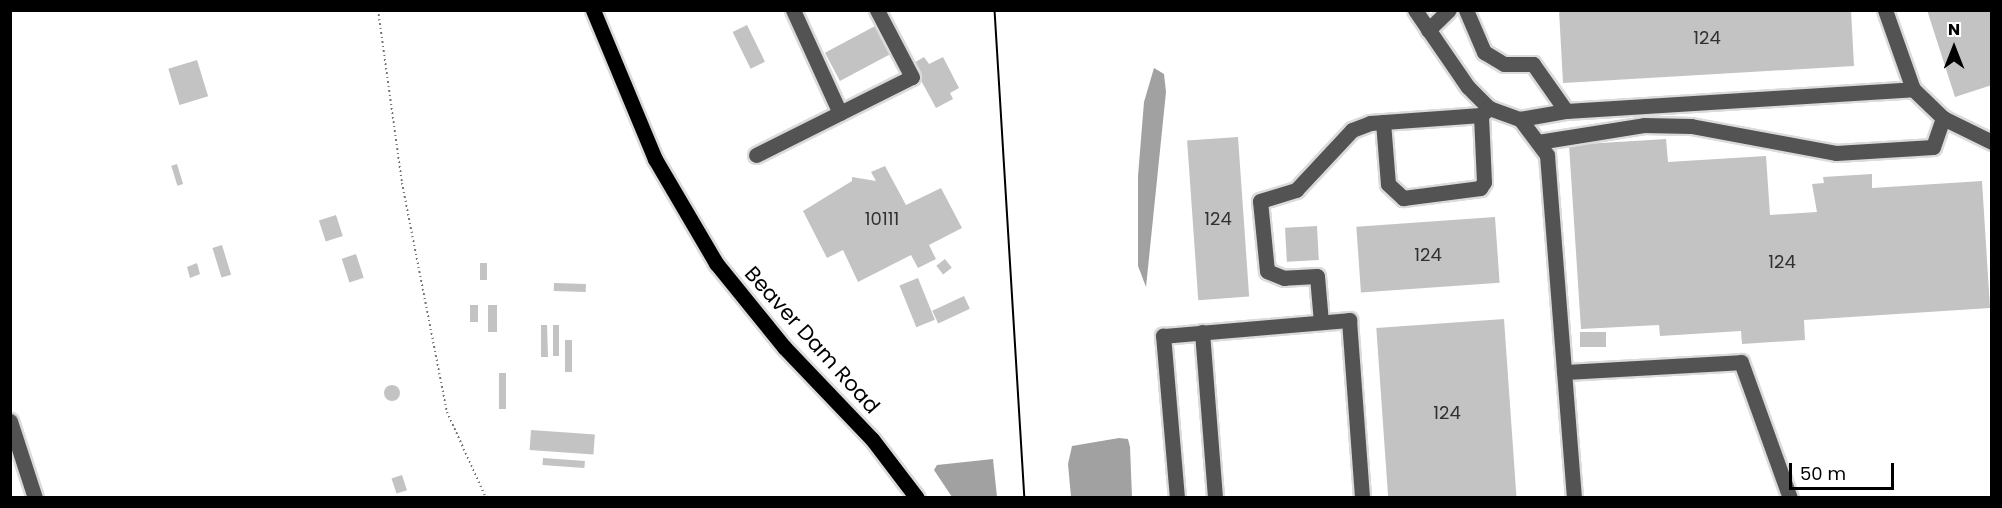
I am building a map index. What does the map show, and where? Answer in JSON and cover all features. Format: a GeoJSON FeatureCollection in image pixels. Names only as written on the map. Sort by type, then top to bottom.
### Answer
{"type":"FeatureCollection","features":[{"type":"Feature","properties":{"kind":"main road","name":"Beaver Dam Road"},"geometry":{"type":"LineString","coordinates":[[593,10],[655,159],[716,263],[777,340],[872,439],[917,498]]}},
{"type":"Feature","properties":{"kind":"lane"},"geometry":{"type":"LineString","coordinates":[[793,10],[840,113]]}},
{"type":"Feature","properties":{"kind":"lane"},"geometry":{"type":"LineString","coordinates":[[756,155],[912,77],[877,10]]}},
{"type":"Feature","properties":{"kind":"lane"},"geometry":{"type":"LineString","coordinates":[[1383,122],[1388,184],[1403,198],[1480,188],[1484,182],[1485,111],[1415,10]]}},
{"type":"Feature","properties":{"kind":"lane"},"geometry":{"type":"LineString","coordinates":[[1428,30],[1449,10]]}},
{"type":"Feature","properties":{"kind":"lane"},"geometry":{"type":"LineString","coordinates":[[1466,10],[1484,52],[1504,64],[1533,64],[1566,111]]}},
{"type":"Feature","properties":{"kind":"lane"},"geometry":{"type":"LineString","coordinates":[[1885,10],[1913,89],[1943,118],[1992,142]]}},
{"type":"Feature","properties":{"kind":"lane"},"geometry":{"type":"LineString","coordinates":[[1321,322],[1317,276],[1284,278],[1267,271],[1260,201],[1296,190],[1352,130],[1383,122],[1485,111],[1520,119],[1566,111],[1913,89]]}},
{"type":"Feature","properties":{"kind":"lane"},"geometry":{"type":"LineString","coordinates":[[1538,142],[1634,126],[1691,126],[1836,153],[1933,147],[1943,118]]}},
{"type":"Feature","properties":{"kind":"lane"},"geometry":{"type":"LineString","coordinates":[[1520,119],[1547,155],[1574,498]]}},
{"type":"Feature","properties":{"kind":"lane"},"geometry":{"type":"LineString","coordinates":[[1177,498],[1163,336],[1349,320],[1362,498]]}},
{"type":"Feature","properties":{"kind":"lane"},"geometry":{"type":"LineString","coordinates":[[1202,332],[1215,498]]}},
{"type":"Feature","properties":{"kind":"lane"},"geometry":{"type":"LineString","coordinates":[[1564,372],[1741,362],[1790,498]]}},
{"type":"Feature","properties":{"kind":"lane"},"geometry":{"type":"LineString","coordinates":[[10,422],[35,498]]}},
{"type":"Feature","properties":{"kind":"path"},"geometry":{"type":"LineString","coordinates":[[378,10],[402,183],[445,401],[486,498]]}},
{"type":"Feature","properties":{"kind":"shaded area"},"geometry":{"type":"Polygon","coordinates":[[[1154,68],[1164,74],[1166,92],[1146,287],[1138,266],[1138,176],[1144,102],[1154,68]]]}},
{"type":"Feature","properties":{"kind":"shaded area"},"geometry":{"type":"Polygon","coordinates":[[[1119,438],[1128,439],[1130,447],[1132,497],[1071,497],[1068,464],[1072,446],[1119,438]]]}},
{"type":"Feature","properties":{"kind":"shaded area"},"geometry":{"type":"Polygon","coordinates":[[[993,459],[997,497],[952,497],[934,470],[937,465],[993,459]]]}},
{"type":"Feature","properties":{"kind":"building"},"geometry":{"type":"Polygon","coordinates":[[[1559,10],[1851,10],[1854,66],[1563,83],[1559,10]]]}},
{"type":"Feature","properties":{"kind":"building"},"geometry":{"type":"Polygon","coordinates":[[[1927,10],[1992,10],[1992,85],[1955,97],[1927,10]]]}},
{"type":"Feature","properties":{"kind":"building"},"geometry":{"type":"Polygon","coordinates":[[[747,25],[765,62],[751,69],[733,32],[747,25]]]}},
{"type":"Feature","properties":{"kind":"building"},"geometry":{"type":"Polygon","coordinates":[[[877,25],[892,53],[840,81],[825,53],[877,25]]]}},
{"type":"Feature","properties":{"kind":"building"},"geometry":{"type":"Polygon","coordinates":[[[924,57],[929,64],[943,57],[959,88],[950,93],[953,99],[936,108],[912,64],[924,57]]]}},
{"type":"Feature","properties":{"kind":"building"},"geometry":{"type":"Polygon","coordinates":[[[197,60],[208,96],[179,105],[168,69],[197,60]]]}},
{"type":"Feature","properties":{"kind":"building"},"geometry":{"type":"Polygon","coordinates":[[[1238,137],[1249,297],[1198,300],[1187,141],[1238,137]]]}},
{"type":"Feature","properties":{"kind":"building"},"geometry":{"type":"Polygon","coordinates":[[[1666,139],[1668,162],[1766,156],[1770,215],[1817,212],[1812,184],[1824,183],[1823,177],[1872,174],[1872,188],[1982,181],[1990,308],[1804,320],[1805,340],[1742,344],[1741,331],[1660,336],[1659,325],[1581,329],[1569,145],[1666,139]]]}},
{"type":"Feature","properties":{"kind":"building"},"geometry":{"type":"Polygon","coordinates":[[[177,164],[183,184],[177,186],[171,166],[177,164]]]}},
{"type":"Feature","properties":{"kind":"building"},"geometry":{"type":"Polygon","coordinates":[[[885,166],[906,205],[941,188],[962,228],[929,245],[936,259],[918,268],[911,255],[858,282],[843,250],[827,258],[803,211],[852,181],[852,177],[876,181],[871,172],[885,166]]]}},
{"type":"Feature","properties":{"kind":"building"},"geometry":{"type":"Polygon","coordinates":[[[336,215],[343,236],[326,241],[319,221],[336,215]]]}},
{"type":"Feature","properties":{"kind":"building"},"geometry":{"type":"Polygon","coordinates":[[[1495,217],[1500,283],[1361,293],[1356,227],[1495,217]]]}},
{"type":"Feature","properties":{"kind":"building"},"geometry":{"type":"Polygon","coordinates":[[[1317,226],[1319,260],[1287,262],[1285,228],[1317,226]]]}},
{"type":"Feature","properties":{"kind":"building"},"geometry":{"type":"Polygon","coordinates":[[[222,245],[231,275],[222,278],[212,248],[222,245]]]}},
{"type":"Feature","properties":{"kind":"building"},"geometry":{"type":"Polygon","coordinates":[[[356,254],[364,278],[349,282],[342,259],[356,254]]]}},
{"type":"Feature","properties":{"kind":"building"},"geometry":{"type":"Polygon","coordinates":[[[945,259],[952,268],[943,274],[936,266],[945,259]]]}},
{"type":"Feature","properties":{"kind":"building"},"geometry":{"type":"Polygon","coordinates":[[[197,263],[200,274],[190,278],[187,267],[197,263]]]}},
{"type":"Feature","properties":{"kind":"building"},"geometry":{"type":"Polygon","coordinates":[[[480,263],[487,263],[487,280],[480,280],[480,263]]]}},
{"type":"Feature","properties":{"kind":"building"},"geometry":{"type":"Polygon","coordinates":[[[918,278],[935,320],[916,327],[899,285],[918,278]]]}},
{"type":"Feature","properties":{"kind":"building"},"geometry":{"type":"Polygon","coordinates":[[[554,283],[586,284],[586,292],[554,291],[554,283]]]}},
{"type":"Feature","properties":{"kind":"building"},"geometry":{"type":"Polygon","coordinates":[[[964,296],[970,309],[938,323],[932,311],[964,296]]]}},
{"type":"Feature","properties":{"kind":"building"},"geometry":{"type":"Polygon","coordinates":[[[470,305],[478,305],[478,322],[470,322],[470,305]]]}},
{"type":"Feature","properties":{"kind":"building"},"geometry":{"type":"Polygon","coordinates":[[[488,305],[497,305],[497,332],[488,332],[488,305]]]}},
{"type":"Feature","properties":{"kind":"building"},"geometry":{"type":"Polygon","coordinates":[[[1504,319],[1516,498],[1388,498],[1376,328],[1504,319]]]}},
{"type":"Feature","properties":{"kind":"building"},"geometry":{"type":"Polygon","coordinates":[[[541,325],[547,325],[548,357],[541,357],[541,325]]]}},
{"type":"Feature","properties":{"kind":"building"},"geometry":{"type":"Polygon","coordinates":[[[553,325],[559,325],[559,356],[553,356],[553,325]]]}},
{"type":"Feature","properties":{"kind":"building"},"geometry":{"type":"Polygon","coordinates":[[[1580,332],[1606,332],[1606,347],[1580,347],[1580,332]]]}},
{"type":"Feature","properties":{"kind":"building"},"geometry":{"type":"Polygon","coordinates":[[[565,340],[572,340],[572,372],[565,372],[565,340]]]}},
{"type":"Feature","properties":{"kind":"building"},"geometry":{"type":"Polygon","coordinates":[[[499,373],[506,373],[506,409],[499,409],[499,373]]]}},
{"type":"Feature","properties":{"kind":"building"},"geometry":{"type":"Polygon","coordinates":[[[389,385],[395,385],[400,393],[398,399],[389,401],[384,396],[384,390],[389,385]]]}},
{"type":"Feature","properties":{"kind":"building"},"geometry":{"type":"Polygon","coordinates":[[[531,430],[595,434],[593,454],[530,450],[531,430]]]}},
{"type":"Feature","properties":{"kind":"building"},"geometry":{"type":"Polygon","coordinates":[[[543,458],[585,461],[584,468],[543,465],[543,458]]]}},
{"type":"Feature","properties":{"kind":"building"},"geometry":{"type":"Polygon","coordinates":[[[402,475],[407,490],[396,494],[392,478],[402,475]]]}},
{"type":"Feature","properties":{"kind":"tram line"},"geometry":{"type":"LineString","coordinates":[[995,10],[1025,498]]}}]}
